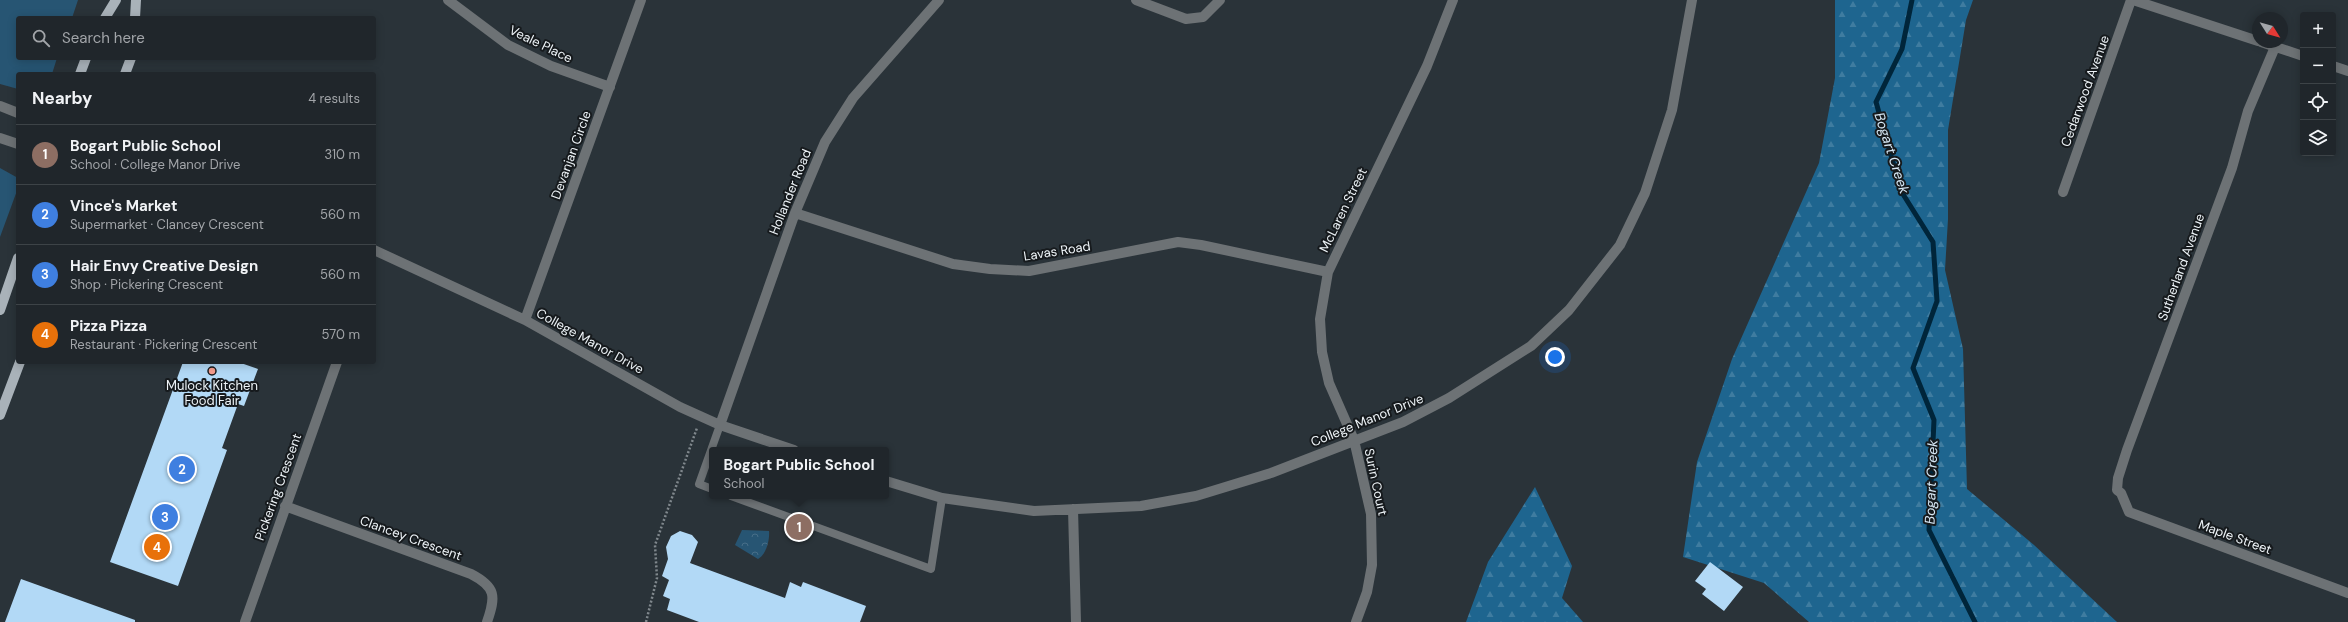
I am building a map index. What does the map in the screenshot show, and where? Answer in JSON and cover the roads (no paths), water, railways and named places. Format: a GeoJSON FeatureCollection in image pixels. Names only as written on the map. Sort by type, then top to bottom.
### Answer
{"type":"FeatureCollection","features":[{"type":"Feature","properties":{"kind":"main road"},"geometry":{"type":"LineString","coordinates":[[106,16],[116,0]]}},
{"type":"Feature","properties":{"kind":"main road"},"geometry":{"type":"LineString","coordinates":[[135,16],[136,0]]}},
{"type":"Feature","properties":{"kind":"main road"},"geometry":{"type":"LineString","coordinates":[[81,72],[85,60]]}},
{"type":"Feature","properties":{"kind":"main road"},"geometry":{"type":"LineString","coordinates":[[126,72],[130,60]]}},
{"type":"Feature","properties":{"kind":"main road"},"geometry":{"type":"LineString","coordinates":[[0,310],[16,264]]}},
{"type":"Feature","properties":{"kind":"main road"},"geometry":{"type":"LineString","coordinates":[[0,415],[19,364]]}},
{"type":"Feature","properties":{"kind":"street","name":"Veale Place"},"geometry":{"type":"LineString","coordinates":[[448,0],[508,45],[551,66],[610,87]]}},
{"type":"Feature","properties":{"kind":"street","name":"Devanjan Circle"},"geometry":{"type":"LineString","coordinates":[[525,320],[641,0]]}},
{"type":"Feature","properties":{"kind":"street","name":"Hollander Road"},"geometry":{"type":"LineString","coordinates":[[720,425],[795,213],[825,142],[853,98],[939,0]]}},
{"type":"Feature","properties":{"kind":"street"},"geometry":{"type":"LineString","coordinates":[[1136,0],[1186,19],[1203,17],[1220,0]]}},
{"type":"Feature","properties":{"kind":"street","name":"McLaren Street"},"geometry":{"type":"LineString","coordinates":[[1354,440],[1329,383],[1322,352],[1320,319],[1328,272],[1427,66],[1453,0]]}},
{"type":"Feature","properties":{"kind":"street","name":"College Manor Drive"},"geometry":{"type":"LineString","coordinates":[[889,482],[942,498],[1034,511],[1141,506],[1196,496],[1271,473],[1403,422],[1449,398],[1531,346],[1569,310],[1620,245],[1645,193],[1672,110],[1692,0]]}},
{"type":"Feature","properties":{"kind":"street"},"geometry":{"type":"LineString","coordinates":[[2132,0],[2252,40]]}},
{"type":"Feature","properties":{"kind":"street","name":"Cedarwood Avenue"},"geometry":{"type":"LineString","coordinates":[[2063,192],[2132,0]]}},
{"type":"Feature","properties":{"kind":"street","name":"Sutherland Avenue"},"geometry":{"type":"LineString","coordinates":[[2122,496],[2117,490],[2118,478],[2127,450],[2232,168],[2248,111],[2273,48]]}},
{"type":"Feature","properties":{"kind":"street"},"geometry":{"type":"LineString","coordinates":[[2280,48],[2300,55]]}},
{"type":"Feature","properties":{"kind":"street"},"geometry":{"type":"LineString","coordinates":[[2336,67],[2348,71]]}},
{"type":"Feature","properties":{"kind":"street"},"geometry":{"type":"LineString","coordinates":[[0,106],[16,112]]}},
{"type":"Feature","properties":{"kind":"street"},"geometry":{"type":"LineString","coordinates":[[0,138],[16,143]]}},
{"type":"Feature","properties":{"kind":"street","name":"Lavas Road"},"geometry":{"type":"LineString","coordinates":[[795,213],[953,264],[990,269],[1030,271],[1178,242],[1201,245],[1328,272]]}},
{"type":"Feature","properties":{"kind":"street","name":"College Manor Drive"},"geometry":{"type":"LineString","coordinates":[[376,254],[525,320],[720,425],[785,447]]}},
{"type":"Feature","properties":{"kind":"street","name":"Pickering Crescent"},"geometry":{"type":"LineString","coordinates":[[245,622],[336,364]]}},
{"type":"Feature","properties":{"kind":"street","name":"Surin Court"},"geometry":{"type":"LineString","coordinates":[[1354,440],[1371,514],[1372,565],[1367,592],[1356,622]]}},
{"type":"Feature","properties":{"kind":"street","name":"Maple Street"},"geometry":{"type":"LineString","coordinates":[[2122,496],[2129,512],[2348,593]]}},
{"type":"Feature","properties":{"kind":"street","name":"Clancey Crescent"},"geometry":{"type":"LineString","coordinates":[[285,506],[471,574],[484,581],[492,590],[493,606],[487,622]]}},
{"type":"Feature","properties":{"kind":"street"},"geometry":{"type":"LineString","coordinates":[[1073,510],[1076,622]]}},
{"type":"Feature","properties":{"kind":"lane"},"geometry":{"type":"LineString","coordinates":[[712,447],[720,425]]}},
{"type":"Feature","properties":{"kind":"lane"},"geometry":{"type":"LineString","coordinates":[[709,456],[699,484],[709,488]]}},
{"type":"Feature","properties":{"kind":"lane"},"geometry":{"type":"LineString","coordinates":[[739,499],[931,568],[942,498]]}},
{"type":"Feature","properties":{"kind":"waterway","name":"Bogart Creek"},"geometry":{"type":"LineString","coordinates":[[1912,0],[1902,49],[1876,102],[1901,191],[1933,242],[1937,301],[1913,368],[1934,420],[1929,530],[1975,622]]}},
{"type":"Feature","properties":{"kind":"place","name":"Mulock Kitchen Food Fair"},"geometry":{"type":"Point","coordinates":[212,371]}},
{"type":"Feature","properties":{"kind":"place","name":"Vince's Market"},"geometry":{"type":"Point","coordinates":[182,469]}},
{"type":"Feature","properties":{"kind":"place","name":"Hair Envy Creative Design"},"geometry":{"type":"Point","coordinates":[165,517]}},
{"type":"Feature","properties":{"kind":"place","name":"Bogart Public School"},"geometry":{"type":"Point","coordinates":[799,527]}},
{"type":"Feature","properties":{"kind":"place","name":"Pizza Pizza"},"geometry":{"type":"Point","coordinates":[157,547]}}]}
